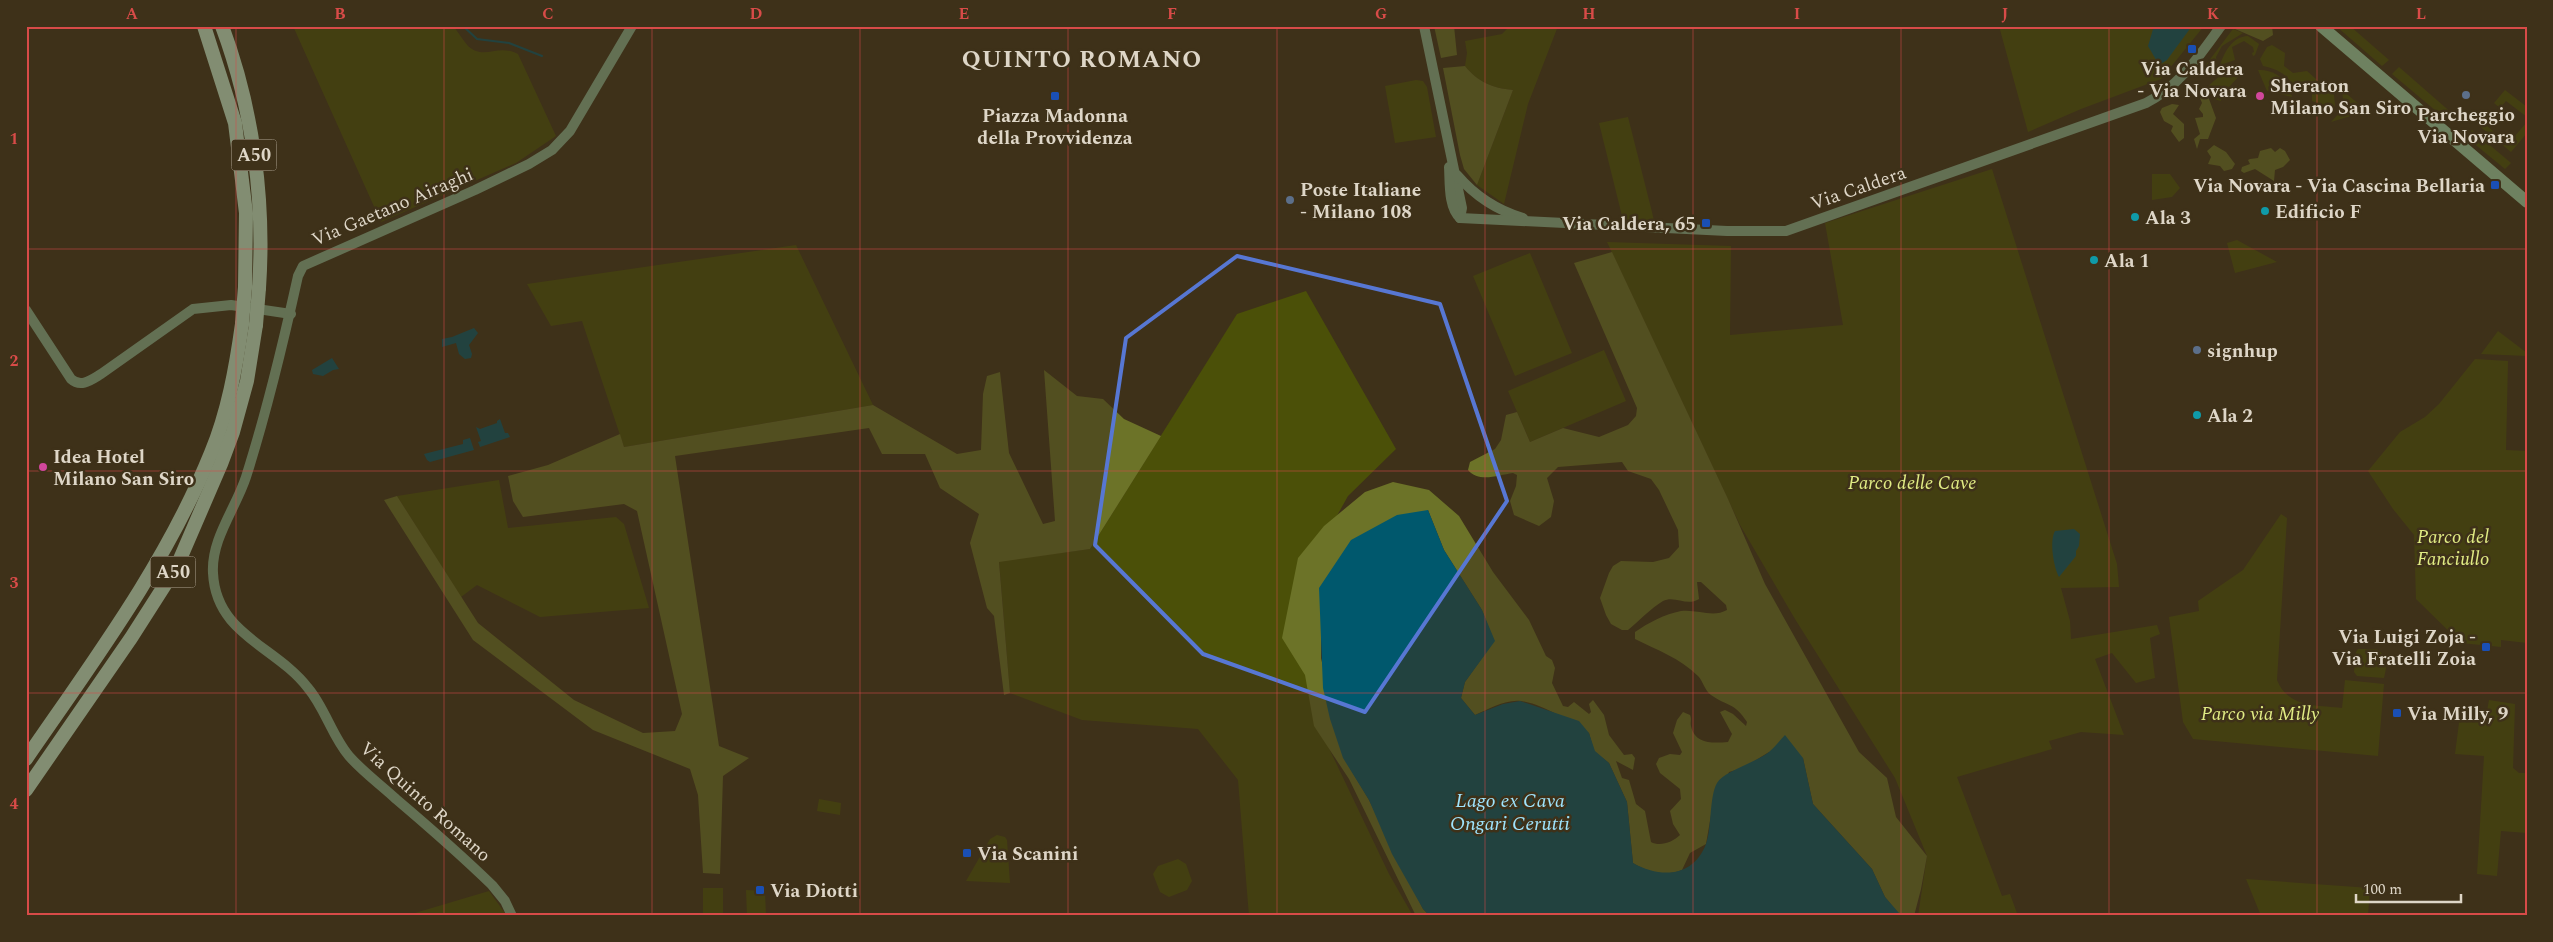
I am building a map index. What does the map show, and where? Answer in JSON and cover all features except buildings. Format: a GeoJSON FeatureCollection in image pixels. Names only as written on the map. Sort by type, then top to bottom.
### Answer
{"type":"FeatureCollection","features":[{"type":"Feature","properties":{"kind":"highway","name":"A50"},"geometry":{"type":"LineString","coordinates":[[204,26],[235,123],[246,213],[252,288]]}},
{"type":"Feature","properties":{"kind":"highway","name":"A50"},"geometry":{"type":"LineString","coordinates":[[26,790],[131,638],[177,566],[221,464],[247,381],[252,288],[261,231],[255,164],[244,101],[222,26]]}},
{"type":"Feature","properties":{"kind":"highway","name":"A50"},"geometry":{"type":"LineString","coordinates":[[26,759],[162,556],[212,452],[249,324]]}},
{"type":"Feature","properties":{"kind":"main road"},"geometry":{"type":"LineString","coordinates":[[2322,26],[2527,202]]}},
{"type":"Feature","properties":{"kind":"main road"},"geometry":{"type":"LineString","coordinates":[[2327,26],[2348,48]]}},
{"type":"Feature","properties":{"kind":"street","name":"Via Gaetano Airaghi"},"geometry":{"type":"LineString","coordinates":[[290,314],[298,276],[305,264],[475,190],[529,164],[560,142],[632,26]]}},
{"type":"Feature","properties":{"kind":"street"},"geometry":{"type":"LineString","coordinates":[[1424,26],[1462,208],[1460,218]]}},
{"type":"Feature","properties":{"kind":"street","name":"Via Caldera"},"geometry":{"type":"LineString","coordinates":[[1460,218],[1727,231],[1786,231],[2146,103],[2161,95],[2179,81],[2221,26]]}},
{"type":"Feature","properties":{"kind":"street"},"geometry":{"type":"LineString","coordinates":[[1449,149],[1450,192],[1454,210],[1460,218]]}},
{"type":"Feature","properties":{"kind":"street"},"geometry":{"type":"LineString","coordinates":[[1455,172],[1469,189],[1490,204],[1513,215],[1538,222]]}},
{"type":"Feature","properties":{"kind":"street"},"geometry":{"type":"LineString","coordinates":[[26,310],[70,379],[80,383],[95,378],[193,309],[230,304],[290,314]]}},
{"type":"Feature","properties":{"kind":"street","name":"Via Quinto Romano"},"geometry":{"type":"LineString","coordinates":[[290,314],[267,411],[244,484],[216,550],[213,571],[215,588],[229,618],[240,631],[292,671],[309,688],[349,756],[479,873],[499,893],[512,916]]}},
{"type":"Feature","properties":{"kind":"highlighted area"},"geometry":{"type":"Polygon","coordinates":[[[1237,256],[1440,304],[1507,501],[1365,712],[1203,654],[1095,545],[1126,338],[1237,256]]]}},
{"type":"Feature","properties":{"kind":"green space"},"geometry":{"type":"Polygon","coordinates":[[[293,26],[453,26],[468,46],[474,50],[486,52],[504,50],[518,54],[556,136],[516,163],[381,222],[293,26]]]}},
{"type":"Feature","properties":{"kind":"green space"},"geometry":{"type":"Polygon","coordinates":[[[1434,26],[1454,26],[1457,55],[1441,58],[1434,26]]]}},
{"type":"Feature","properties":{"kind":"green space"},"geometry":{"type":"Polygon","coordinates":[[[1510,26],[1558,26],[1528,104],[1504,204],[1477,185],[1513,90],[1498,88],[1486,83],[1470,72],[1465,66],[1467,53],[1465,41],[1502,34],[1510,26]]]}},
{"type":"Feature","properties":{"kind":"green space"},"geometry":{"type":"Polygon","coordinates":[[[1999,26],[2204,26],[2161,79],[2081,109],[2028,132],[1999,26]]]}},
{"type":"Feature","properties":{"kind":"green space"},"geometry":{"type":"Polygon","coordinates":[[[2234,26],[2257,28],[2272,26],[2273,35],[2263,41],[2235,29],[2234,26]]]}},
{"type":"Feature","properties":{"kind":"green space"},"geometry":{"type":"Polygon","coordinates":[[[2336,26],[2350,26],[2389,60],[2382,66],[2336,26]]]}},
{"type":"Feature","properties":{"kind":"green space"},"geometry":{"type":"Polygon","coordinates":[[[2233,29],[2243,33],[2222,46],[2216,57],[2217,66],[2207,76],[2200,76],[2199,74],[2233,29]]]}},
{"type":"Feature","properties":{"kind":"green space"},"geometry":{"type":"Polygon","coordinates":[[[2248,36],[2259,44],[2255,55],[2253,56],[2252,53],[2254,52],[2253,47],[2244,41],[2232,47],[2235,60],[2220,65],[2233,42],[2248,36]]]}},
{"type":"Feature","properties":{"kind":"green space"},"geometry":{"type":"Polygon","coordinates":[[[2272,45],[2285,53],[2284,66],[2293,73],[2307,71],[2334,95],[2335,106],[2326,116],[2322,115],[2323,105],[2312,101],[2312,93],[2295,93],[2291,82],[2284,74],[2263,66],[2260,59],[2267,47],[2272,45]]]}},
{"type":"Feature","properties":{"kind":"green space"},"geometry":{"type":"Polygon","coordinates":[[[1465,66],[1486,83],[1498,88],[1513,90],[1477,185],[1464,169],[1443,68],[1465,66]]]}},
{"type":"Feature","properties":{"kind":"green space"},"geometry":{"type":"Polygon","coordinates":[[[2399,67],[2454,115],[2448,121],[2392,74],[2399,67]]]}},
{"type":"Feature","properties":{"kind":"green space"},"geometry":{"type":"Polygon","coordinates":[[[2238,69],[2240,75],[2230,86],[2227,94],[2222,93],[2221,101],[2214,99],[2215,91],[2208,92],[2207,87],[2222,74],[2238,69]]]}},
{"type":"Feature","properties":{"kind":"green space"},"geometry":{"type":"Polygon","coordinates":[[[2258,70],[2264,70],[2280,77],[2288,86],[2292,97],[2267,91],[2258,70]]]}},
{"type":"Feature","properties":{"kind":"green space"},"geometry":{"type":"Polygon","coordinates":[[[1416,80],[1423,81],[1427,87],[1436,137],[1395,143],[1385,86],[1416,80]]]}},
{"type":"Feature","properties":{"kind":"green space"},"geometry":{"type":"Polygon","coordinates":[[[2202,88],[2205,88],[2216,118],[2208,139],[2200,139],[2197,149],[2194,139],[2200,134],[2195,118],[2203,117],[2199,109],[2202,103],[2200,98],[2202,88]]]}},
{"type":"Feature","properties":{"kind":"green space"},"geometry":{"type":"Polygon","coordinates":[[[2342,90],[2367,111],[2331,122],[2344,108],[2342,90]]]}},
{"type":"Feature","properties":{"kind":"green space"},"geometry":{"type":"Polygon","coordinates":[[[2505,90],[2527,107],[2527,117],[2506,101],[2500,108],[2494,103],[2505,90]]]}},
{"type":"Feature","properties":{"kind":"green space"},"geometry":{"type":"Polygon","coordinates":[[[2172,104],[2179,105],[2173,114],[2184,124],[2184,138],[2179,142],[2171,131],[2173,126],[2164,121],[2160,112],[2162,108],[2172,104]]]}},
{"type":"Feature","properties":{"kind":"green space"},"geometry":{"type":"Polygon","coordinates":[[[2488,110],[2494,115],[2486,125],[2508,144],[2527,122],[2527,133],[2511,152],[2477,124],[2488,110]]]}},
{"type":"Feature","properties":{"kind":"green space"},"geometry":{"type":"Polygon","coordinates":[[[1628,117],[1654,221],[1623,220],[1599,123],[1628,117]]]}},
{"type":"Feature","properties":{"kind":"green space"},"geometry":{"type":"Polygon","coordinates":[[[2472,130],[2511,163],[2505,169],[2466,137],[2472,130]]]}},
{"type":"Feature","properties":{"kind":"green space"},"geometry":{"type":"Polygon","coordinates":[[[2214,145],[2226,152],[2235,164],[2232,169],[2224,171],[2220,166],[2208,164],[2211,157],[2207,151],[2214,145]]]}},
{"type":"Feature","properties":{"kind":"green space"},"geometry":{"type":"Polygon","coordinates":[[[2271,148],[2275,152],[2280,148],[2285,151],[2290,160],[2283,167],[2275,170],[2274,181],[2255,169],[2244,173],[2241,171],[2242,167],[2250,164],[2248,160],[2258,158],[2260,151],[2271,148]]]}},
{"type":"Feature","properties":{"kind":"green space","name":"Parco delle Cave"},"geometry":{"type":"Polygon","coordinates":[[[1992,169],[2117,564],[2119,587],[2061,588],[2070,621],[2071,639],[2157,625],[2160,634],[2150,638],[2155,678],[2136,683],[2112,653],[2095,659],[2124,735],[2081,732],[2049,741],[2052,749],[1957,777],[2002,896],[2010,894],[2018,916],[1918,916],[1927,856],[1895,778],[1795,619],[1740,525],[1607,242],[1731,246],[1730,335],[1843,325],[1825,223],[1992,169]]]}},
{"type":"Feature","properties":{"kind":"green space"},"geometry":{"type":"Polygon","coordinates":[[[2152,174],[2170,174],[2180,188],[2172,197],[2152,200],[2152,174]]]}},
{"type":"Feature","properties":{"kind":"green space"},"geometry":{"type":"Polygon","coordinates":[[[2237,240],[2277,262],[2235,273],[2227,243],[2237,240]]]}},
{"type":"Feature","properties":{"kind":"green space"},"geometry":{"type":"Polygon","coordinates":[[[796,245],[873,405],[624,447],[582,321],[551,326],[527,284],[796,245]]]}},
{"type":"Feature","properties":{"kind":"green space"},"geometry":{"type":"Polygon","coordinates":[[[1612,252],[1728,499],[1765,584],[1859,752],[1887,778],[1896,817],[1927,856],[1914,916],[1898,916],[1898,913],[1885,897],[1872,869],[1813,804],[1803,758],[1769,752],[1743,768],[1729,772],[1711,815],[1706,844],[1690,853],[1682,870],[1663,873],[1645,869],[1633,863],[1627,802],[1609,763],[1594,751],[1589,733],[1556,714],[1530,703],[1521,701],[1509,702],[1475,715],[1461,698],[1465,682],[1494,641],[1482,610],[1444,550],[1428,510],[1321,625],[1321,658],[1344,758],[1369,800],[1423,909],[1430,916],[1416,916],[1349,779],[1314,726],[1305,675],[1282,638],[1298,558],[1324,526],[1365,492],[1393,482],[1429,490],[1459,516],[1493,572],[1529,620],[1546,656],[1552,660],[1555,668],[1552,683],[1563,706],[1568,707],[1574,702],[1589,714],[1591,712],[1589,704],[1593,700],[1604,715],[1609,735],[1624,755],[1632,754],[1635,758],[1633,770],[1616,761],[1622,778],[1629,780],[1636,804],[1645,811],[1651,842],[1658,844],[1666,843],[1680,835],[1673,824],[1670,811],[1681,799],[1680,789],[1660,773],[1656,764],[1659,758],[1670,754],[1680,755],[1682,752],[1673,733],[1677,720],[1683,712],[1690,715],[1691,726],[1696,737],[1706,742],[1717,743],[1728,742],[1732,734],[1720,712],[1725,710],[1733,714],[1746,726],[1747,722],[1738,711],[1709,693],[1700,678],[1684,664],[1635,639],[1635,632],[1657,619],[1675,612],[1716,613],[1727,610],[1726,605],[1701,582],[1697,582],[1699,599],[1695,601],[1672,599],[1663,601],[1628,630],[1622,630],[1611,624],[1600,598],[1613,566],[1621,561],[1653,562],[1669,558],[1679,547],[1678,530],[1659,490],[1651,479],[1628,471],[1622,462],[1558,467],[1547,478],[1554,501],[1551,517],[1539,526],[1514,515],[1510,501],[1516,486],[1517,475],[1513,473],[1483,477],[1472,474],[1468,470],[1470,462],[1495,449],[1501,440],[1506,415],[1517,412],[1530,442],[1563,428],[1599,437],[1628,425],[1636,416],[1637,408],[1574,263],[1612,252]]]}},
{"type":"Feature","properties":{"kind":"green space"},"geometry":{"type":"Polygon","coordinates":[[[1530,253],[1572,353],[1515,376],[1473,276],[1530,253]]]}},
{"type":"Feature","properties":{"kind":"green space"},"geometry":{"type":"Polygon","coordinates":[[[1306,291],[1396,449],[1348,496],[1319,548],[1315,719],[1389,874],[1413,916],[1249,916],[1238,780],[1198,729],[1082,720],[1010,693],[999,561],[1090,549],[1237,314],[1306,291]]]}},
{"type":"Feature","properties":{"kind":"green space"},"geometry":{"type":"Polygon","coordinates":[[[2498,331],[2527,353],[2527,356],[2481,354],[2498,331]]]}},
{"type":"Feature","properties":{"kind":"green space"},"geometry":{"type":"Polygon","coordinates":[[[1604,350],[1626,401],[1530,442],[1508,391],[1604,350]]]}},
{"type":"Feature","properties":{"kind":"green space","name":"Parco del Fanciullo"},"geometry":{"type":"Polygon","coordinates":[[[2475,359],[2508,361],[2506,450],[2527,451],[2527,643],[2501,640],[2501,647],[2461,643],[2416,599],[2414,535],[2393,509],[2368,471],[2400,432],[2425,417],[2439,404],[2475,359]]]}},
{"type":"Feature","properties":{"kind":"green space"},"geometry":{"type":"Polygon","coordinates":[[[1044,370],[1077,396],[1103,399],[1124,419],[1161,436],[1090,549],[999,562],[1010,693],[1004,695],[994,616],[987,608],[970,543],[979,514],[940,488],[925,454],[882,454],[869,428],[675,456],[719,746],[749,758],[723,776],[720,874],[703,873],[698,795],[690,769],[593,730],[473,640],[384,500],[397,496],[478,623],[574,700],[643,733],[675,731],[682,714],[637,511],[624,504],[523,517],[513,501],[508,476],[548,465],[620,434],[624,447],[873,405],[957,454],[981,450],[983,394],[987,376],[1000,372],[1009,453],[1043,524],[1055,521],[1044,370]]]}},
{"type":"Feature","properties":{"kind":"green space"},"geometry":{"type":"Polygon","coordinates":[[[499,480],[508,528],[616,517],[624,524],[649,608],[540,617],[477,585],[461,597],[397,496],[499,480]]]}},
{"type":"Feature","properties":{"kind":"green space","name":"Parco via Milly"},"geometry":{"type":"Polygon","coordinates":[[[2281,514],[2287,518],[2277,680],[2288,696],[2296,700],[2313,705],[2342,708],[2345,680],[2384,684],[2378,756],[2193,739],[2183,722],[2169,617],[2199,611],[2198,601],[2243,570],[2281,514]]]}},
{"type":"Feature","properties":{"kind":"green space"},"geometry":{"type":"Polygon","coordinates":[[[2358,649],[2377,649],[2388,659],[2384,678],[2357,676],[2354,672],[2358,649]]]}},
{"type":"Feature","properties":{"kind":"green space"},"geometry":{"type":"Polygon","coordinates":[[[2489,700],[2515,704],[2513,768],[2519,773],[2527,773],[2527,833],[2501,831],[2497,876],[2477,874],[2484,756],[2455,754],[2460,715],[2486,716],[2489,700]]]}},
{"type":"Feature","properties":{"kind":"green space"},"geometry":{"type":"Polygon","coordinates":[[[819,799],[841,803],[840,815],[817,811],[819,799]]]}},
{"type":"Feature","properties":{"kind":"green space"},"geometry":{"type":"Polygon","coordinates":[[[997,835],[1005,837],[1007,840],[1010,883],[966,881],[990,839],[997,835]]]}},
{"type":"Feature","properties":{"kind":"green space"},"geometry":{"type":"Polygon","coordinates":[[[1178,859],[1186,864],[1192,881],[1187,890],[1169,897],[1160,892],[1153,874],[1158,866],[1178,859]]]}},
{"type":"Feature","properties":{"kind":"green space"},"geometry":{"type":"Polygon","coordinates":[[[2246,879],[2370,888],[2368,916],[2261,916],[2246,879]]]}},
{"type":"Feature","properties":{"kind":"green space"},"geometry":{"type":"Polygon","coordinates":[[[703,888],[723,888],[723,916],[703,916],[703,888]]]}},
{"type":"Feature","properties":{"kind":"green space"},"geometry":{"type":"Polygon","coordinates":[[[746,890],[765,891],[766,916],[747,916],[746,890]]]}},
{"type":"Feature","properties":{"kind":"green space"},"geometry":{"type":"Polygon","coordinates":[[[489,891],[507,916],[405,916],[489,891]]]}},
{"type":"Feature","properties":{"kind":"water"},"geometry":{"type":"Polygon","coordinates":[[[2154,26],[2192,26],[2167,60],[2159,65],[2148,46],[2154,26]]]}},
{"type":"Feature","properties":{"kind":"water"},"geometry":{"type":"Polygon","coordinates":[[[474,328],[478,333],[469,345],[472,354],[471,358],[465,359],[459,354],[456,343],[442,347],[442,339],[474,328]]]}},
{"type":"Feature","properties":{"kind":"water"},"geometry":{"type":"Polygon","coordinates":[[[332,358],[339,369],[323,376],[313,374],[312,370],[332,358]]]}},
{"type":"Feature","properties":{"kind":"water"},"geometry":{"type":"Polygon","coordinates":[[[500,419],[505,433],[508,433],[510,437],[480,447],[478,442],[481,441],[476,427],[480,429],[497,423],[500,419]]]}},
{"type":"Feature","properties":{"kind":"water"},"geometry":{"type":"Polygon","coordinates":[[[470,438],[474,450],[430,462],[424,454],[463,444],[463,440],[470,438]]]}},
{"type":"Feature","properties":{"kind":"water","name":"Lago ex Cava Ongari Cerutti"},"geometry":{"type":"Polygon","coordinates":[[[1428,510],[1444,550],[1482,610],[1495,641],[1465,682],[1461,698],[1475,715],[1503,704],[1520,701],[1579,721],[1589,733],[1595,751],[1609,763],[1627,802],[1633,863],[1643,868],[1665,873],[1684,869],[1693,863],[1706,844],[1714,789],[1717,783],[1726,774],[1764,756],[1785,735],[1803,758],[1813,804],[1872,869],[1885,897],[1899,913],[1898,916],[1430,916],[1423,909],[1392,854],[1369,800],[1343,758],[1330,719],[1323,688],[1319,588],[1351,540],[1397,515],[1428,510]]]}},
{"type":"Feature","properties":{"kind":"water"},"geometry":{"type":"Polygon","coordinates":[[[2074,529],[2080,534],[2076,556],[2059,577],[2053,554],[2053,535],[2055,531],[2074,529]]]}},
{"type":"Feature","properties":{"kind":"waterway"},"geometry":{"type":"LineString","coordinates":[[463,26],[477,39],[509,43],[542,56]]}},
{"type":"Feature","properties":{"kind":"place","name":"Via Caldera - Via Novara"},"geometry":{"type":"Point","coordinates":[2192,49]}},
{"type":"Feature","properties":{"kind":"place","name":"Parcheggio Via Novara"},"geometry":{"type":"Point","coordinates":[2466,95]}},
{"type":"Feature","properties":{"kind":"place","name":"Piazza Madonna della Provvidenza"},"geometry":{"type":"Point","coordinates":[1055,96]}},
{"type":"Feature","properties":{"kind":"place","name":"Sheraton Milano San Siro"},"geometry":{"type":"Point","coordinates":[2260,96]}},
{"type":"Feature","properties":{"kind":"place","name":"Via Novara - Via Cascina Bellaria"},"geometry":{"type":"Point","coordinates":[2495,185]}},
{"type":"Feature","properties":{"kind":"place","name":"Poste Italiane - Milano 108"},"geometry":{"type":"Point","coordinates":[1290,200]}},
{"type":"Feature","properties":{"kind":"place","name":"Edificio F"},"geometry":{"type":"Point","coordinates":[2265,211]}},
{"type":"Feature","properties":{"kind":"place","name":"Ala 3"},"geometry":{"type":"Point","coordinates":[2135,217]}},
{"type":"Feature","properties":{"kind":"place","name":"Via Caldera, 65"},"geometry":{"type":"Point","coordinates":[1706,223]}},
{"type":"Feature","properties":{"kind":"place","name":"Ala 1"},"geometry":{"type":"Point","coordinates":[2094,260]}},
{"type":"Feature","properties":{"kind":"place","name":"signhup"},"geometry":{"type":"Point","coordinates":[2197,350]}},
{"type":"Feature","properties":{"kind":"place","name":"Ala 2"},"geometry":{"type":"Point","coordinates":[2197,415]}},
{"type":"Feature","properties":{"kind":"place","name":"Idea Hotel Milano San Siro"},"geometry":{"type":"Point","coordinates":[43,467]}},
{"type":"Feature","properties":{"kind":"place","name":"Via Luigi Zoja - Via Fratelli Zoia"},"geometry":{"type":"Point","coordinates":[2486,647]}},
{"type":"Feature","properties":{"kind":"place","name":"Via Milly, 9"},"geometry":{"type":"Point","coordinates":[2397,713]}},
{"type":"Feature","properties":{"kind":"place","name":"Via Scanini"},"geometry":{"type":"Point","coordinates":[967,853]}},
{"type":"Feature","properties":{"kind":"place","name":"Via Diotti"},"geometry":{"type":"Point","coordinates":[760,890]}},
{"type":"Feature","properties":{"kind":"district","name":"QUINTO ROMANO"},"geometry":{"type":"Point","coordinates":[1082,59]}}]}
